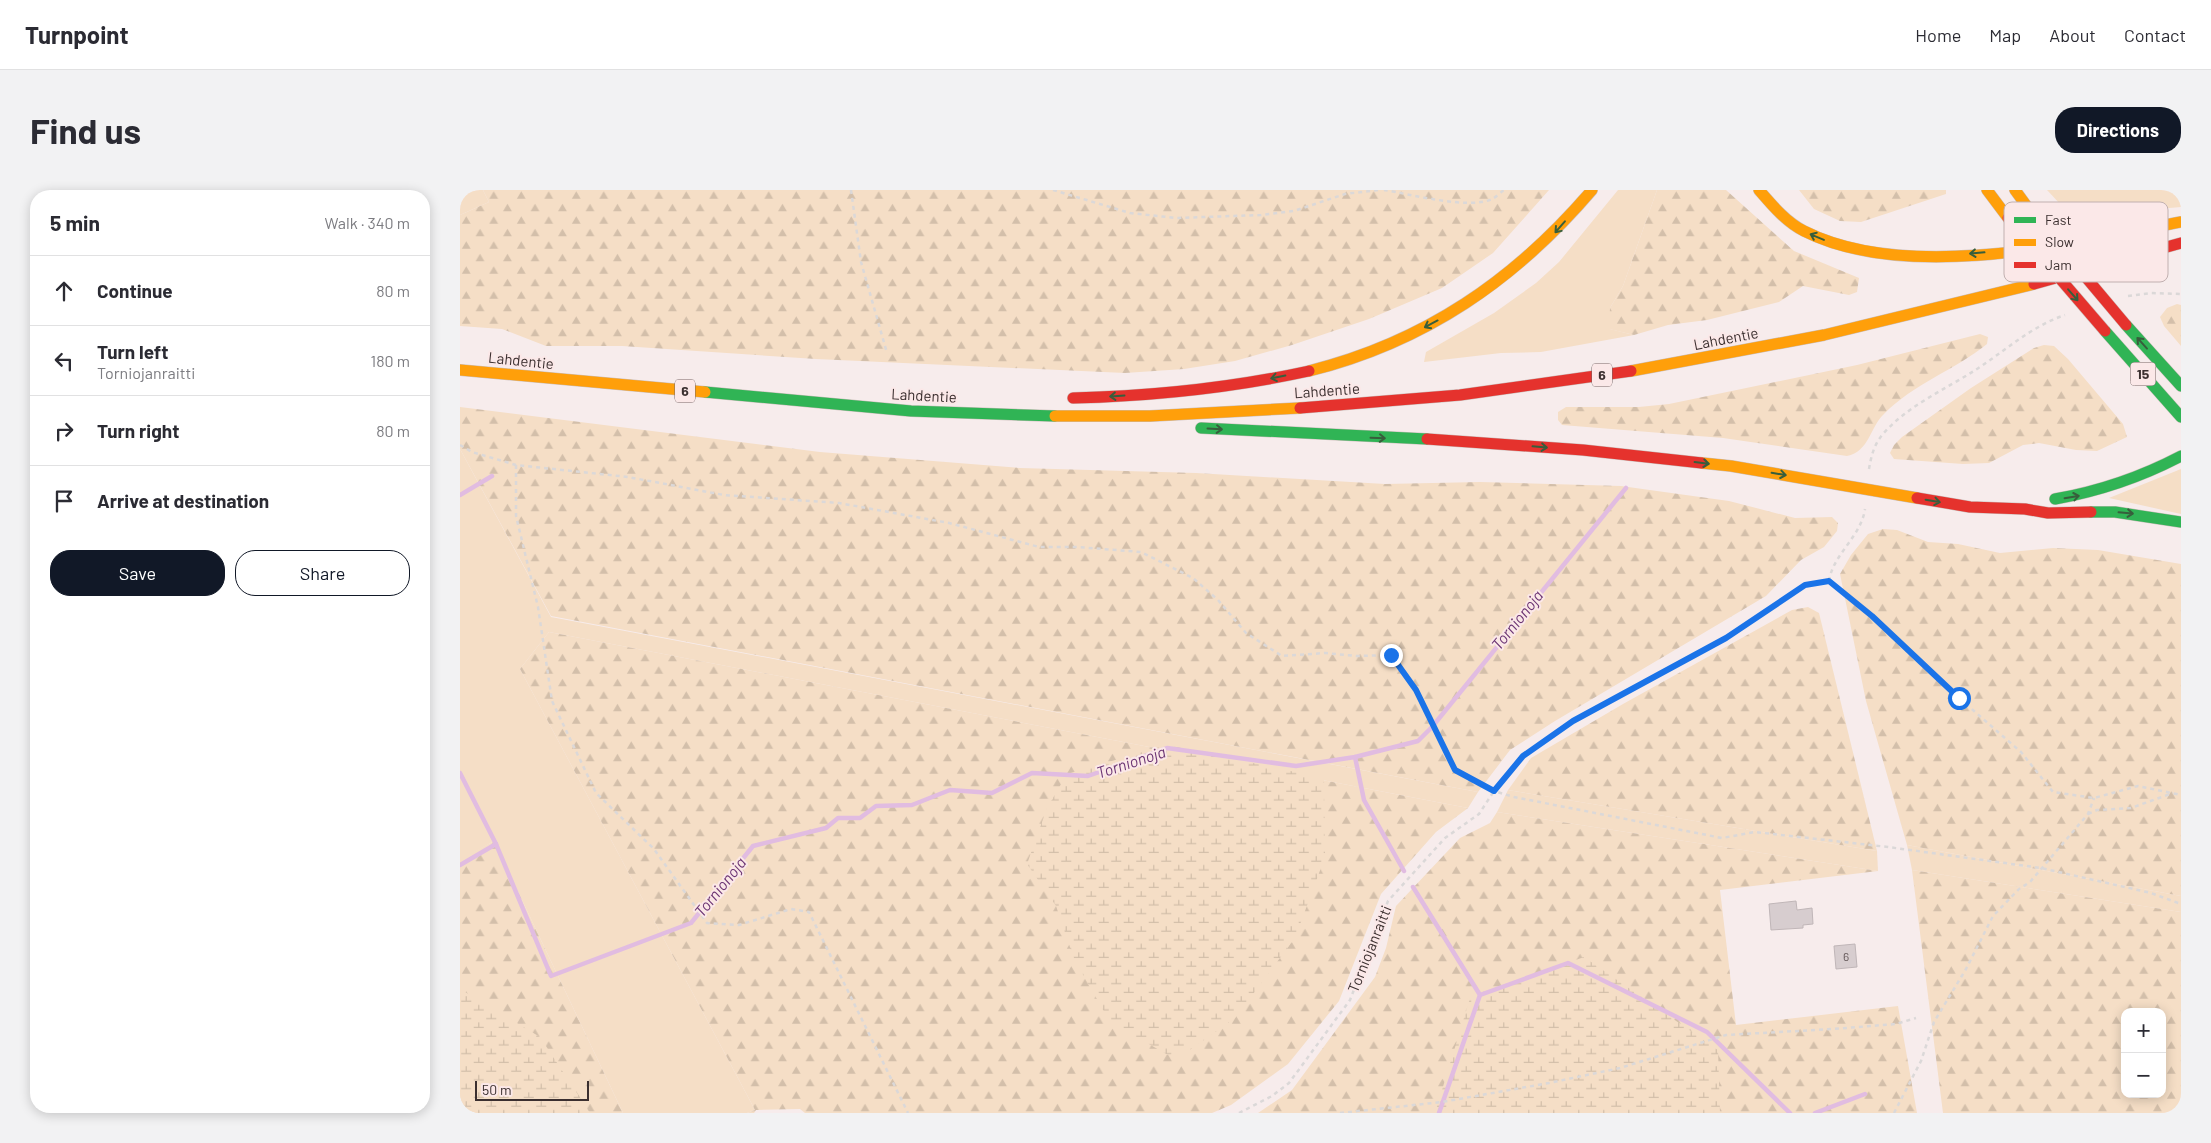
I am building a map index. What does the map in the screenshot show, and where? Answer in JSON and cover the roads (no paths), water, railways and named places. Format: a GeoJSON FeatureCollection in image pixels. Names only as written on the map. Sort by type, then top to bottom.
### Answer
{"type":"FeatureCollection","features":[{"type":"Feature","properties":{"kind":"highway"},"geometry":{"type":"LineString","coordinates":[[1065,398],[1162,392],[1244,384],[1344,362],[1384,346],[1432,323],[1477,298],[1552,236],[1592,190]]}},
{"type":"Feature","properties":{"kind":"highway"},"geometry":{"type":"LineString","coordinates":[[1759,190],[1782,216],[1802,230],[1820,239],[1865,251],[1895,255],[1953,256],[2004,251]]}},
{"type":"Feature","properties":{"kind":"highway","name":"15"},"geometry":{"type":"LineString","coordinates":[[1987,190],[2004,213]]}},
{"type":"Feature","properties":{"kind":"highway","name":"15"},"geometry":{"type":"LineString","coordinates":[[2015,190],[2024,202]]}},
{"type":"Feature","properties":{"kind":"highway"},"geometry":{"type":"LineString","coordinates":[[2168,225],[2181,222]]}},
{"type":"Feature","properties":{"kind":"highway","name":"Lahdentie"},"geometry":{"type":"LineString","coordinates":[[2168,247],[2181,243]]}},
{"type":"Feature","properties":{"kind":"highway","name":"Lahdentie"},"geometry":{"type":"LineString","coordinates":[[460,370],[911,411],[1010,415],[1147,416],[1330,407],[1462,394],[1625,372],[1720,355],[1899,318],[2041,282]]}},
{"type":"Feature","properties":{"kind":"highway","name":"15"},"geometry":{"type":"LineString","coordinates":[[2063,282],[2181,417]]}},
{"type":"Feature","properties":{"kind":"highway","name":"15"},"geometry":{"type":"LineString","coordinates":[[2090,282],[2181,386]]}},
{"type":"Feature","properties":{"kind":"highway"},"geometry":{"type":"LineString","coordinates":[[911,411],[938,402]]}},
{"type":"Feature","properties":{"kind":"highway"},"geometry":{"type":"LineString","coordinates":[[1010,415],[1181,427],[1467,441],[1584,450],[1731,466],[1970,507],[2025,509],[2048,513],[2115,512],[2181,522]]}},
{"type":"Feature","properties":{"kind":"highway"},"geometry":{"type":"LineString","coordinates":[[2025,509],[2045,501],[2088,494],[2152,470],[2181,456]]}},
{"type":"Feature","properties":{"kind":"waterway"},"geometry":{"type":"LineString","coordinates":[[460,495],[492,476]]}},
{"type":"Feature","properties":{"kind":"waterway","name":"Tornionoja"},"geometry":{"type":"LineString","coordinates":[[460,865],[496,844],[551,976],[691,923],[753,846],[826,828],[838,818],[860,818],[876,806],[912,805],[950,790],[992,793],[1032,773],[1088,776],[1167,748],[1296,766],[1355,757],[1418,741],[1432,727],[1626,488]]}},
{"type":"Feature","properties":{"kind":"waterway"},"geometry":{"type":"LineString","coordinates":[[1355,757],[1364,800],[1404,871]]}},
{"type":"Feature","properties":{"kind":"waterway"},"geometry":{"type":"LineString","coordinates":[[460,773],[496,844]]}},
{"type":"Feature","properties":{"kind":"waterway"},"geometry":{"type":"LineString","coordinates":[[1413,887],[1480,995],[1439,1113]]}},
{"type":"Feature","properties":{"kind":"waterway"},"geometry":{"type":"LineString","coordinates":[[1480,995],[1568,963],[1707,1032],[1790,1113]]}},
{"type":"Feature","properties":{"kind":"waterway"},"geometry":{"type":"LineString","coordinates":[[1815,1113],[1865,1094]]}}]}
